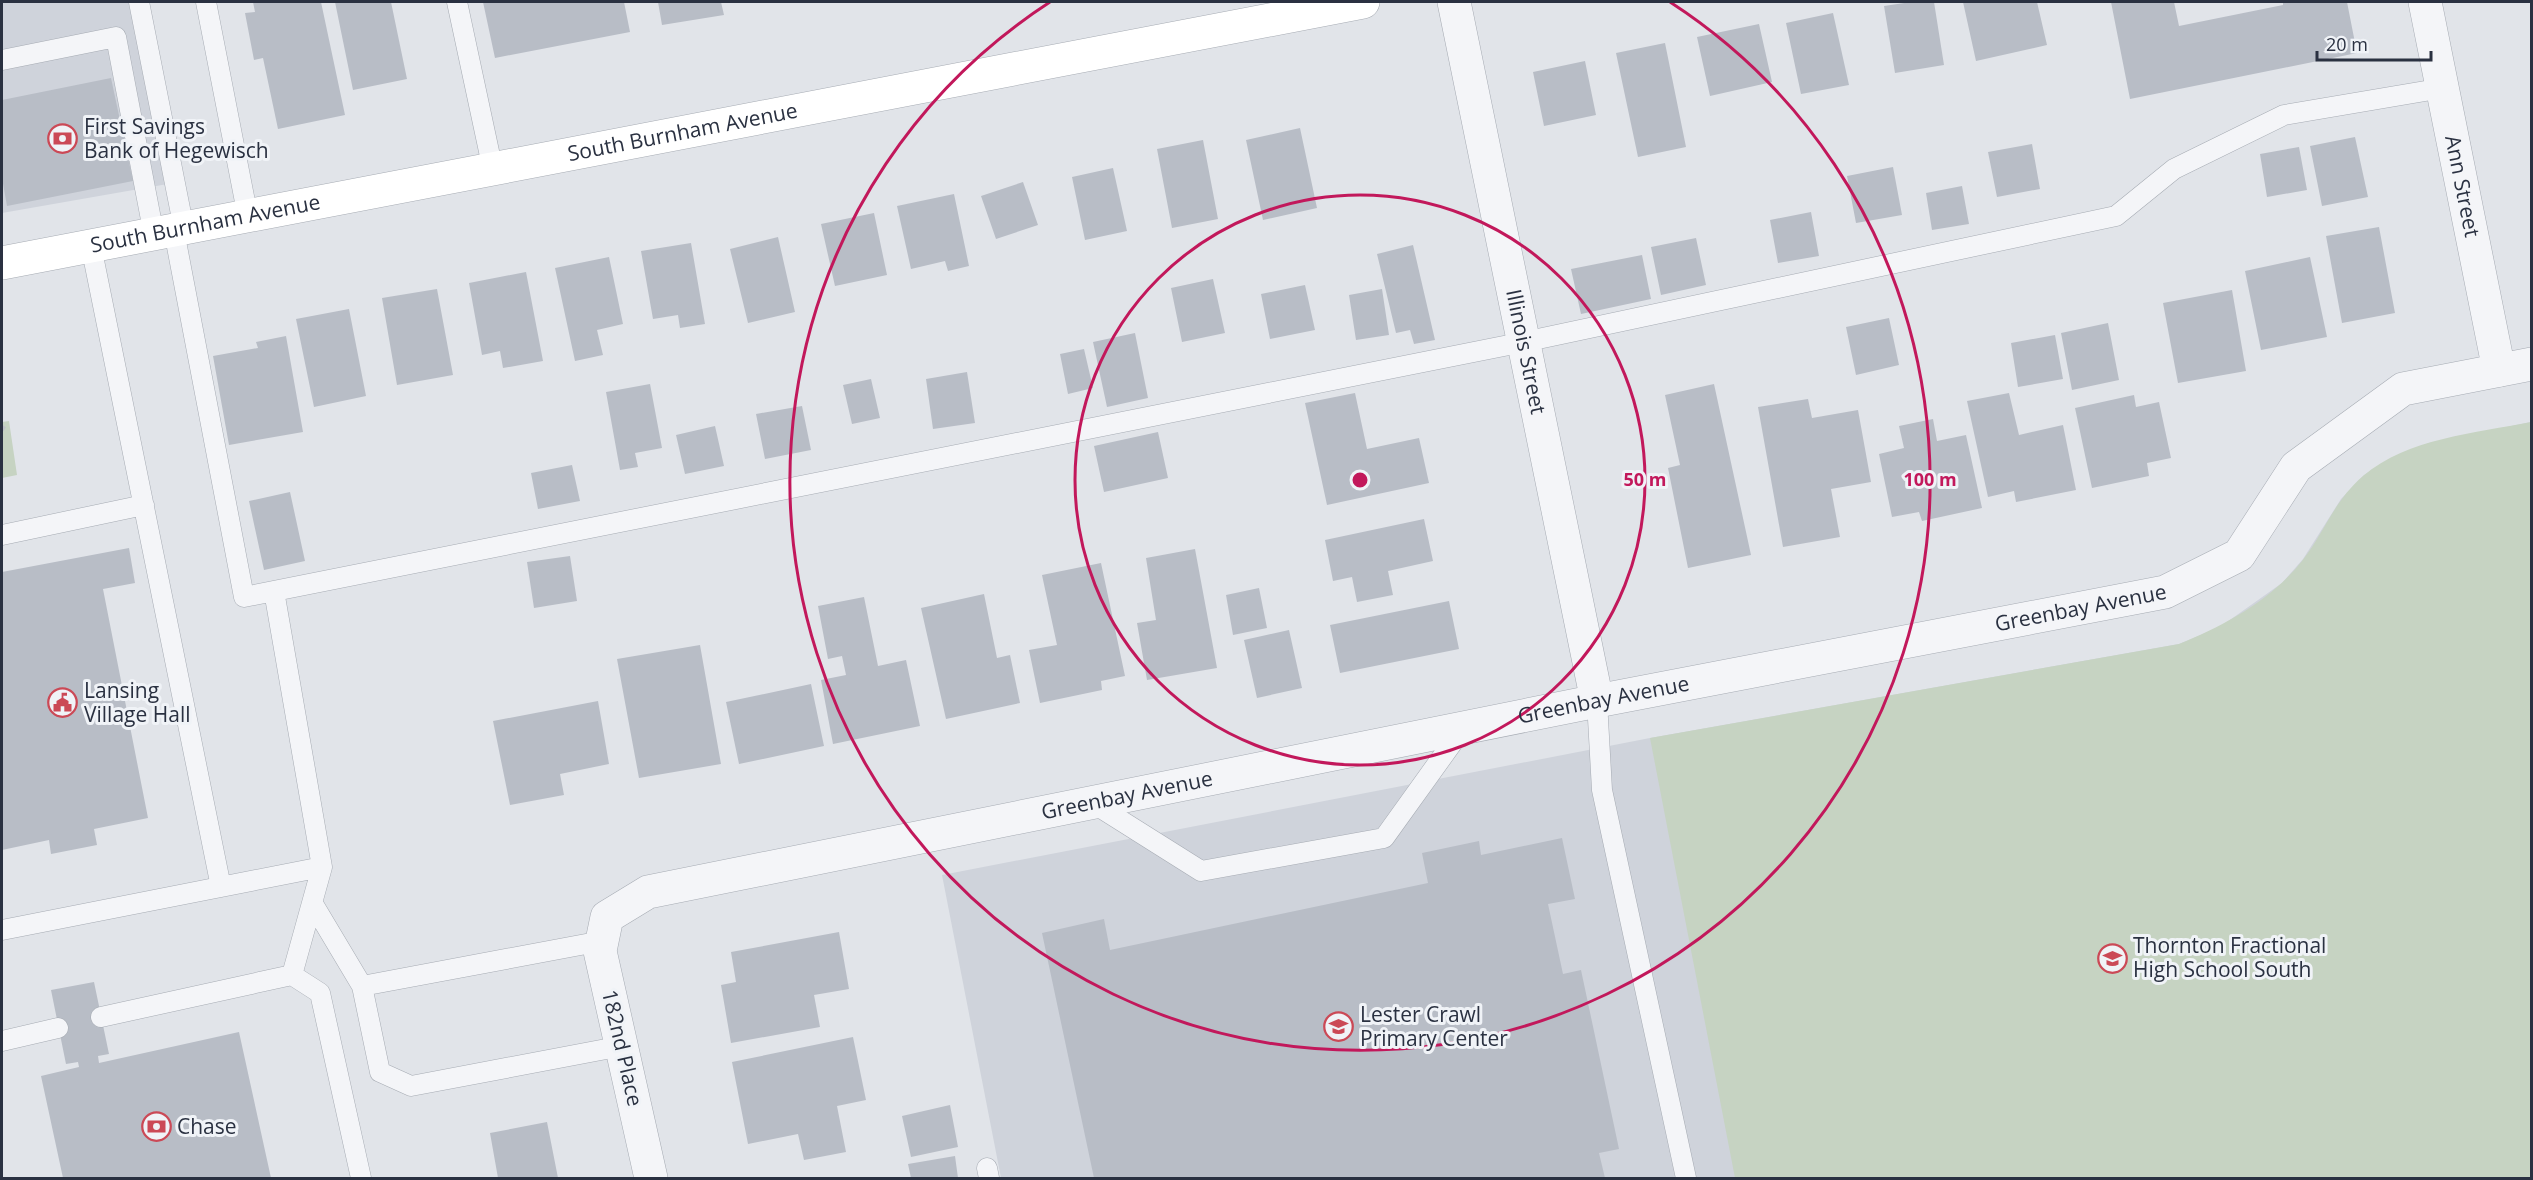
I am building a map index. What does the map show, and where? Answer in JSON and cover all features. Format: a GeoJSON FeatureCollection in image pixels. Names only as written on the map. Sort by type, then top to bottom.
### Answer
{"type":"FeatureCollection","features":[{"type":"Feature","properties":{"kind":"main road","name":"South Burnham Avenue"},"geometry":{"type":"LineString","coordinates":[[2,263],[1363,2]]}},
{"type":"Feature","properties":{"kind":"street","name":"Illinois Street"},"geometry":{"type":"LineString","coordinates":[[1454,2],[1597,701]]}},
{"type":"Feature","properties":{"kind":"street","name":"Ann Street"},"geometry":{"type":"LineString","coordinates":[[2425,2],[2499,370]]}},
{"type":"Feature","properties":{"kind":"street","name":"Greenbay Avenue"},"geometry":{"type":"LineString","coordinates":[[604,929],[648,892],[1597,701],[2164,592],[2239,555],[2296,467],[2403,389],[2532,364]]}},
{"type":"Feature","properties":{"kind":"street","name":"182nd Place"},"geometry":{"type":"LineString","coordinates":[[604,929],[600,951],[651,1179]]}},
{"type":"Feature","properties":{"kind":"lane"},"geometry":{"type":"LineString","coordinates":[[139,2],[171,231],[244,597],[1524,342],[2116,216],[2174,169],[2284,115],[2443,88]]}},
{"type":"Feature","properties":{"kind":"lane"},"geometry":{"type":"LineString","coordinates":[[206,2],[248,217]]}},
{"type":"Feature","properties":{"kind":"lane"},"geometry":{"type":"LineString","coordinates":[[457,2],[493,170]]}},
{"type":"Feature","properties":{"kind":"lane"},"geometry":{"type":"LineString","coordinates":[[2,60],[116,37],[171,231]]}},
{"type":"Feature","properties":{"kind":"lane"},"geometry":{"type":"LineString","coordinates":[[91,246],[221,887]]}},
{"type":"Feature","properties":{"kind":"lane"},"geometry":{"type":"LineString","coordinates":[[2,535],[144,505]]}},
{"type":"Feature","properties":{"kind":"lane"},"geometry":{"type":"LineString","coordinates":[[274,591],[322,867],[292,975]]}},
{"type":"Feature","properties":{"kind":"lane"},"geometry":{"type":"LineString","coordinates":[[1597,701],[1602,790],[1686,1179]]}},
{"type":"Feature","properties":{"kind":"lane"},"geometry":{"type":"LineString","coordinates":[[1093,803],[1201,872],[1384,838],[1463,728]]}},
{"type":"Feature","properties":{"kind":"lane"},"geometry":{"type":"LineString","coordinates":[[2,930],[322,867]]}},
{"type":"Feature","properties":{"kind":"lane"},"geometry":{"type":"LineString","coordinates":[[313,904],[362,986],[380,1072],[411,1086],[622,1046]]}},
{"type":"Feature","properties":{"kind":"lane"},"geometry":{"type":"LineString","coordinates":[[362,986],[604,929]]}},
{"type":"Feature","properties":{"kind":"lane"},"geometry":{"type":"LineString","coordinates":[[101,1017],[292,975],[320,993],[361,1179]]}},
{"type":"Feature","properties":{"kind":"lane"},"geometry":{"type":"LineString","coordinates":[[2,1041],[58,1028]]}},
{"type":"Feature","properties":{"kind":"path"},"geometry":{"type":"LineString","coordinates":[[2,430],[5,425]]}},
{"type":"Feature","properties":{"kind":"shaded area"},"geometry":{"type":"Polygon","coordinates":[[[2,2],[145,2],[179,182],[2,213],[2,2]]]}},
{"type":"Feature","properties":{"kind":"shaded area","name":"Thornton Fractional High School South"},"geometry":{"type":"Polygon","coordinates":[[[2531,422],[2531,1178],[1001,1178],[942,875],[1650,738],[2179,644],[2220,627],[2282,583],[2303,559],[2341,499],[2364,475],[2393,457],[2429,443],[2531,422]]]}},
{"type":"Feature","properties":{"kind":"green space"},"geometry":{"type":"Polygon","coordinates":[[[9,421],[17,475],[2,478],[2,422],[9,421]]]}},
{"type":"Feature","properties":{"kind":"green space","name":"Thornton Fractional High School South"},"geometry":{"type":"Polygon","coordinates":[[[2531,422],[2531,1178],[1735,1178],[1650,738],[2179,644],[2230,620],[2276,588],[2302,561],[2344,496],[2363,476],[2381,463],[2421,445],[2531,422]]]}},
{"type":"Feature","properties":{"kind":"building"},"geometry":{"type":"Polygon","coordinates":[[[253,2],[321,2],[345,115],[278,129],[263,58],[254,60],[245,13],[255,12],[253,2]]]}},
{"type":"Feature","properties":{"kind":"building"},"geometry":{"type":"Polygon","coordinates":[[[335,2],[391,2],[407,79],[353,90],[335,2]]]}},
{"type":"Feature","properties":{"kind":"building"},"geometry":{"type":"Polygon","coordinates":[[[483,2],[624,2],[630,32],[495,58],[483,2]]]}},
{"type":"Feature","properties":{"kind":"building"},"geometry":{"type":"Polygon","coordinates":[[[658,2],[721,2],[724,15],[662,25],[658,2]]]}},
{"type":"Feature","properties":{"kind":"building"},"geometry":{"type":"Polygon","coordinates":[[[1911,2],[1934,2],[1944,65],[1895,73],[1884,6],[1911,2]]]}},
{"type":"Feature","properties":{"kind":"building"},"geometry":{"type":"Polygon","coordinates":[[[1963,2],[2037,2],[2047,45],[1976,61],[1963,2]]]}},
{"type":"Feature","properties":{"kind":"building"},"geometry":{"type":"Polygon","coordinates":[[[2111,2],[2174,2],[2179,26],[2283,5],[2283,2],[2347,2],[2357,53],[2130,99],[2111,2]]]}},
{"type":"Feature","properties":{"kind":"building"},"geometry":{"type":"Polygon","coordinates":[[[1833,13],[1849,85],[1801,94],[1786,23],[1833,13]]]}},
{"type":"Feature","properties":{"kind":"building"},"geometry":{"type":"Polygon","coordinates":[[[1759,24],[1772,82],[1710,96],[1697,37],[1759,24]]]}},
{"type":"Feature","properties":{"kind":"building"},"geometry":{"type":"Polygon","coordinates":[[[1665,43],[1686,147],[1638,157],[1616,53],[1665,43]]]}},
{"type":"Feature","properties":{"kind":"building"},"geometry":{"type":"Polygon","coordinates":[[[1585,61],[1596,115],[1544,126],[1533,72],[1585,61]]]}},
{"type":"Feature","properties":{"kind":"building","name":"First Savings Bank of Hegewisch"},"geometry":{"type":"Polygon","coordinates":[[[111,78],[133,181],[7,206],[2,178],[2,100],[111,78]]]}},
{"type":"Feature","properties":{"kind":"building"},"geometry":{"type":"Polygon","coordinates":[[[1300,128],[1317,208],[1263,220],[1246,140],[1300,128]]]}},
{"type":"Feature","properties":{"kind":"building"},"geometry":{"type":"Polygon","coordinates":[[[2355,137],[2368,197],[2322,206],[2310,146],[2355,137]]]}},
{"type":"Feature","properties":{"kind":"building"},"geometry":{"type":"Polygon","coordinates":[[[1203,140],[1218,219],[1172,228],[1157,149],[1203,140]]]}},
{"type":"Feature","properties":{"kind":"building"},"geometry":{"type":"Polygon","coordinates":[[[2032,144],[2040,189],[1997,197],[1988,152],[2032,144]]]}},
{"type":"Feature","properties":{"kind":"building"},"geometry":{"type":"Polygon","coordinates":[[[2299,147],[2307,190],[2267,197],[2260,154],[2299,147]]]}},
{"type":"Feature","properties":{"kind":"building"},"geometry":{"type":"Polygon","coordinates":[[[1893,167],[1902,215],[1856,223],[1847,176],[1893,167]]]}},
{"type":"Feature","properties":{"kind":"building"},"geometry":{"type":"Polygon","coordinates":[[[1113,168],[1127,231],[1085,240],[1072,177],[1113,168]]]}},
{"type":"Feature","properties":{"kind":"building"},"geometry":{"type":"Polygon","coordinates":[[[1023,182],[1038,225],[996,239],[981,196],[1023,182]]]}},
{"type":"Feature","properties":{"kind":"building"},"geometry":{"type":"Polygon","coordinates":[[[1962,186],[1969,224],[1932,230],[1926,193],[1962,186]]]}},
{"type":"Feature","properties":{"kind":"building"},"geometry":{"type":"Polygon","coordinates":[[[954,194],[969,266],[948,271],[945,261],[911,269],[897,206],[954,194]]]}},
{"type":"Feature","properties":{"kind":"building"},"geometry":{"type":"Polygon","coordinates":[[[1811,212],[1819,256],[1778,263],[1770,220],[1811,212]]]}},
{"type":"Feature","properties":{"kind":"building"},"geometry":{"type":"Polygon","coordinates":[[[874,213],[887,275],[835,286],[821,224],[874,213]]]}},
{"type":"Feature","properties":{"kind":"building"},"geometry":{"type":"Polygon","coordinates":[[[2379,227],[2395,313],[2342,323],[2326,236],[2379,227]]]}},
{"type":"Feature","properties":{"kind":"building"},"geometry":{"type":"Polygon","coordinates":[[[778,237],[795,312],[748,323],[730,249],[778,237]]]}},
{"type":"Feature","properties":{"kind":"building"},"geometry":{"type":"Polygon","coordinates":[[[1696,238],[1706,285],[1661,295],[1651,247],[1696,238]]]}},
{"type":"Feature","properties":{"kind":"building"},"geometry":{"type":"Polygon","coordinates":[[[691,243],[705,324],[680,328],[678,315],[653,319],[641,251],[691,243]]]}},
{"type":"Feature","properties":{"kind":"building"},"geometry":{"type":"Polygon","coordinates":[[[1413,245],[1435,340],[1414,344],[1410,330],[1396,333],[1377,254],[1413,245]]]}},
{"type":"Feature","properties":{"kind":"building"},"geometry":{"type":"Polygon","coordinates":[[[1642,255],[1651,299],[1581,314],[1571,269],[1642,255]]]}},
{"type":"Feature","properties":{"kind":"building"},"geometry":{"type":"Polygon","coordinates":[[[609,257],[623,324],[597,330],[603,355],[575,361],[555,268],[609,257]]]}},
{"type":"Feature","properties":{"kind":"building"},"geometry":{"type":"Polygon","coordinates":[[[2310,257],[2327,337],[2261,350],[2245,271],[2310,257]]]}},
{"type":"Feature","properties":{"kind":"building"},"geometry":{"type":"Polygon","coordinates":[[[526,272],[543,361],[503,368],[500,351],[482,355],[469,283],[526,272]]]}},
{"type":"Feature","properties":{"kind":"building"},"geometry":{"type":"Polygon","coordinates":[[[1213,279],[1225,333],[1182,342],[1171,288],[1213,279]]]}},
{"type":"Feature","properties":{"kind":"building"},"geometry":{"type":"Polygon","coordinates":[[[1305,285],[1315,330],[1270,339],[1261,294],[1305,285]]]}},
{"type":"Feature","properties":{"kind":"building"},"geometry":{"type":"Polygon","coordinates":[[[437,289],[453,375],[397,385],[382,298],[437,289]]]}},
{"type":"Feature","properties":{"kind":"building"},"geometry":{"type":"Polygon","coordinates":[[[1382,289],[1389,335],[1356,340],[1349,295],[1382,289]]]}},
{"type":"Feature","properties":{"kind":"building"},"geometry":{"type":"Polygon","coordinates":[[[2232,290],[2246,371],[2178,383],[2163,303],[2232,290]]]}},
{"type":"Feature","properties":{"kind":"building"},"geometry":{"type":"Polygon","coordinates":[[[349,309],[366,396],[314,407],[296,319],[349,309]]]}},
{"type":"Feature","properties":{"kind":"building"},"geometry":{"type":"Polygon","coordinates":[[[1889,318],[1899,365],[1856,375],[1846,327],[1889,318]]]}},
{"type":"Feature","properties":{"kind":"building"},"geometry":{"type":"Polygon","coordinates":[[[2108,323],[2119,380],[2072,390],[2061,333],[2108,323]]]}},
{"type":"Feature","properties":{"kind":"building"},"geometry":{"type":"Polygon","coordinates":[[[1135,333],[1148,398],[1107,407],[1093,342],[1135,333]]]}},
{"type":"Feature","properties":{"kind":"building"},"geometry":{"type":"Polygon","coordinates":[[[2055,335],[2063,379],[2018,387],[2011,343],[2055,335]]]}},
{"type":"Feature","properties":{"kind":"building"},"geometry":{"type":"Polygon","coordinates":[[[286,336],[303,432],[229,445],[213,356],[258,348],[256,342],[286,336]]]}},
{"type":"Feature","properties":{"kind":"building"},"geometry":{"type":"Polygon","coordinates":[[[1084,349],[1093,388],[1068,394],[1060,354],[1084,349]]]}},
{"type":"Feature","properties":{"kind":"building"},"geometry":{"type":"Polygon","coordinates":[[[967,372],[975,423],[933,429],[926,379],[967,372]]]}},
{"type":"Feature","properties":{"kind":"building"},"geometry":{"type":"Polygon","coordinates":[[[871,379],[880,418],[852,424],[843,385],[871,379]]]}},
{"type":"Feature","properties":{"kind":"building"},"geometry":{"type":"Polygon","coordinates":[[[650,384],[662,448],[635,453],[638,467],[620,470],[606,392],[650,384]]]}},
{"type":"Feature","properties":{"kind":"building"},"geometry":{"type":"Polygon","coordinates":[[[1714,384],[1751,555],[1688,568],[1668,468],[1680,465],[1665,395],[1714,384]]]}},
{"type":"Feature","properties":{"kind":"building"},"geometry":{"type":"Polygon","coordinates":[[[1355,393],[1367,449],[1419,438],[1429,483],[1327,505],[1305,403],[1355,393]]]}},
{"type":"Feature","properties":{"kind":"building"},"geometry":{"type":"Polygon","coordinates":[[[2009,393],[2019,435],[2063,425],[2076,490],[2016,502],[2014,491],[1988,497],[1967,401],[2009,393]]]}},
{"type":"Feature","properties":{"kind":"building"},"geometry":{"type":"Polygon","coordinates":[[[2134,395],[2136,407],[2159,402],[2171,458],[2147,463],[2149,476],[2092,488],[2075,408],[2134,395]]]}},
{"type":"Feature","properties":{"kind":"building"},"geometry":{"type":"Polygon","coordinates":[[[1808,399],[1812,418],[1858,410],[1871,482],[1831,489],[1840,537],[1783,547],[1758,407],[1808,399]]]}},
{"type":"Feature","properties":{"kind":"building"},"geometry":{"type":"Polygon","coordinates":[[[802,406],[811,450],[765,459],[756,414],[802,406]]]}},
{"type":"Feature","properties":{"kind":"building"},"geometry":{"type":"Polygon","coordinates":[[[1933,419],[1937,441],[1966,435],[1982,508],[1922,521],[1919,512],[1892,517],[1879,454],[1904,448],[1899,426],[1933,419]]]}},
{"type":"Feature","properties":{"kind":"building"},"geometry":{"type":"Polygon","coordinates":[[[715,426],[724,466],[685,474],[676,435],[715,426]]]}},
{"type":"Feature","properties":{"kind":"building"},"geometry":{"type":"Polygon","coordinates":[[[1158,432],[1168,478],[1104,492],[1094,446],[1158,432]]]}},
{"type":"Feature","properties":{"kind":"building"},"geometry":{"type":"Polygon","coordinates":[[[572,465],[580,501],[538,509],[531,473],[572,465]]]}},
{"type":"Feature","properties":{"kind":"building"},"geometry":{"type":"Polygon","coordinates":[[[290,492],[305,561],[264,570],[249,501],[290,492]]]}},
{"type":"Feature","properties":{"kind":"building"},"geometry":{"type":"Polygon","coordinates":[[[1424,519],[1433,561],[1388,571],[1393,595],[1357,602],[1352,577],[1333,581],[1325,540],[1424,519]]]}},
{"type":"Feature","properties":{"kind":"building","name":"Lansing Village Hall"},"geometry":{"type":"Polygon","coordinates":[[[129,548],[135,583],[103,589],[148,818],[94,829],[97,845],[51,854],[49,840],[2,850],[2,572],[129,548]]]}},
{"type":"Feature","properties":{"kind":"building"},"geometry":{"type":"Polygon","coordinates":[[[1195,549],[1217,668],[1147,680],[1137,623],[1156,620],[1146,558],[1195,549]]]}},
{"type":"Feature","properties":{"kind":"building"},"geometry":{"type":"Polygon","coordinates":[[[570,556],[577,601],[534,608],[527,562],[570,556]]]}},
{"type":"Feature","properties":{"kind":"building"},"geometry":{"type":"Polygon","coordinates":[[[1101,563],[1125,676],[1101,681],[1102,690],[1040,703],[1029,650],[1057,645],[1042,575],[1101,563]]]}},
{"type":"Feature","properties":{"kind":"building"},"geometry":{"type":"Polygon","coordinates":[[[1259,588],[1267,628],[1233,635],[1226,595],[1259,588]]]}},
{"type":"Feature","properties":{"kind":"building"},"geometry":{"type":"Polygon","coordinates":[[[984,594],[997,658],[1010,655],[1020,703],[946,719],[921,608],[984,594]]]}},
{"type":"Feature","properties":{"kind":"building"},"geometry":{"type":"Polygon","coordinates":[[[864,597],[878,666],[906,660],[920,726],[833,744],[821,680],[846,675],[842,656],[828,659],[818,606],[864,597]]]}},
{"type":"Feature","properties":{"kind":"building"},"geometry":{"type":"Polygon","coordinates":[[[1449,601],[1459,649],[1340,673],[1330,625],[1449,601]]]}},
{"type":"Feature","properties":{"kind":"building"},"geometry":{"type":"Polygon","coordinates":[[[1289,630],[1302,688],[1257,698],[1244,640],[1289,630]]]}},
{"type":"Feature","properties":{"kind":"building"},"geometry":{"type":"Polygon","coordinates":[[[700,645],[721,764],[639,778],[617,659],[700,645]]]}},
{"type":"Feature","properties":{"kind":"building"},"geometry":{"type":"Polygon","coordinates":[[[811,684],[824,746],[739,764],[726,702],[811,684]]]}},
{"type":"Feature","properties":{"kind":"building"},"geometry":{"type":"Polygon","coordinates":[[[598,701],[609,764],[560,774],[564,795],[510,805],[493,721],[598,701]]]}},
{"type":"Feature","properties":{"kind":"building"},"geometry":{"type":"Polygon","coordinates":[[[1562,838],[1575,899],[1548,904],[1563,974],[1581,970],[1619,1149],[1599,1153],[1605,1178],[1094,1178],[1042,933],[1104,919],[1110,950],[1428,883],[1422,853],[1479,841],[1481,855],[1562,838]]]}},
{"type":"Feature","properties":{"kind":"building"},"geometry":{"type":"Polygon","coordinates":[[[839,932],[849,989],[814,995],[820,1027],[731,1043],[721,985],[736,982],[731,952],[839,932]]]}},
{"type":"Feature","properties":{"kind":"building","name":"Chase"},"geometry":{"type":"Polygon","coordinates":[[[94,982],[109,1054],[98,1056],[99,1063],[239,1032],[271,1178],[63,1178],[41,1076],[79,1067],[78,1062],[66,1064],[51,990],[94,982]]]}},
{"type":"Feature","properties":{"kind":"building"},"geometry":{"type":"Polygon","coordinates":[[[853,1037],[866,1100],[837,1106],[846,1152],[804,1160],[798,1134],[748,1144],[732,1062],[853,1037]]]}},
{"type":"Feature","properties":{"kind":"building"},"geometry":{"type":"Polygon","coordinates":[[[950,1105],[958,1147],[911,1157],[902,1116],[950,1105]]]}},
{"type":"Feature","properties":{"kind":"building"},"geometry":{"type":"Polygon","coordinates":[[[547,1122],[558,1178],[498,1178],[490,1133],[547,1122]]]}},
{"type":"Feature","properties":{"kind":"building"},"geometry":{"type":"Polygon","coordinates":[[[955,1156],[958,1178],[911,1178],[908,1164],[955,1156]]]}},
{"type":"Feature","properties":{"kind":"place","name":"First Savings Bank of Hegewisch"},"geometry":{"type":"Point","coordinates":[63,139]}},
{"type":"Feature","properties":{"kind":"place","name":"Lansing Village Hall"},"geometry":{"type":"Point","coordinates":[63,703]}},
{"type":"Feature","properties":{"kind":"place","name":"Thornton Fractional High School South"},"geometry":{"type":"Point","coordinates":[2112,958]}},
{"type":"Feature","properties":{"kind":"place","name":"Lester Crawl Primary Center"},"geometry":{"type":"Point","coordinates":[1339,1027]}},
{"type":"Feature","properties":{"kind":"place","name":"Chase"},"geometry":{"type":"Point","coordinates":[156,1127]}}]}
